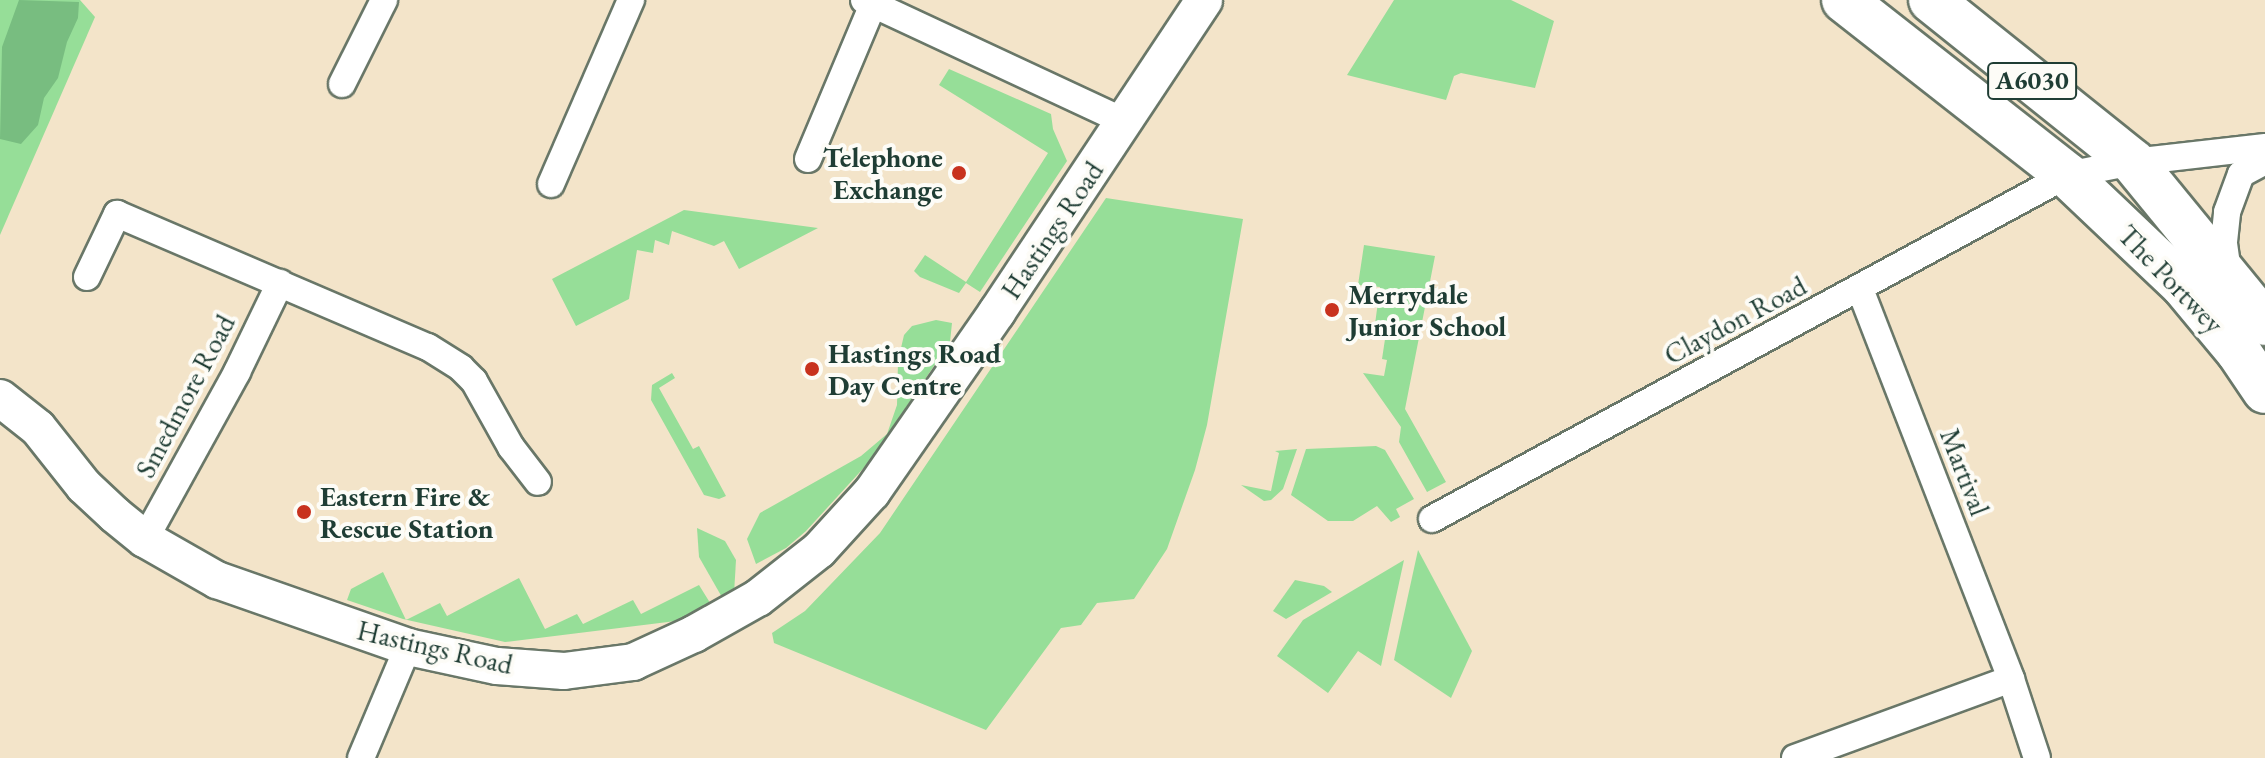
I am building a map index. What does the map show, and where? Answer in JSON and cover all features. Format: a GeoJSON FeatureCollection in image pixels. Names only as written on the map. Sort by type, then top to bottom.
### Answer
{"type":"FeatureCollection","features":[{"type":"Feature","properties":{"kind":"highway","name":"The Portwey"},"geometry":{"type":"LineString","coordinates":[[1844,0],[2067,175],[2183,285],[2238,351],[2265,391]]}},
{"type":"Feature","properties":{"kind":"highway","name":"A6030"},"geometry":{"type":"LineString","coordinates":[[1931,0],[2133,162]]}},
{"type":"Feature","properties":{"kind":"highway","name":"The Portwey"},"geometry":{"type":"LineString","coordinates":[[2133,162],[2265,323]]}},
{"type":"Feature","properties":{"kind":"street"},"geometry":{"type":"LineString","coordinates":[[342,84],[384,0]]}},
{"type":"Feature","properties":{"kind":"street"},"geometry":{"type":"LineString","coordinates":[[551,184],[631,0]]}},
{"type":"Feature","properties":{"kind":"street","name":"Hastings Road"},"geometry":{"type":"LineString","coordinates":[[0,398],[38,428],[84,486],[145,539],[217,580],[408,647],[497,666],[564,671],[633,662],[694,634],[758,598],[819,550],[872,492],[997,312],[1204,0]]}},
{"type":"Feature","properties":{"kind":"street"},"geometry":{"type":"LineString","coordinates":[[808,159],[869,2],[1124,121]]}},
{"type":"Feature","properties":{"kind":"street","name":"Claydon Road"},"geometry":{"type":"LineString","coordinates":[[1432,519],[2067,175],[2133,162],[2265,147]]}},
{"type":"Feature","properties":{"kind":"street"},"geometry":{"type":"LineString","coordinates":[[2229,279],[2224,242],[2227,212],[2241,174],[2265,161]]}},
{"type":"Feature","properties":{"kind":"street"},"geometry":{"type":"LineString","coordinates":[[87,277],[117,214],[428,347],[461,368],[474,381],[511,447],[538,482]]}},
{"type":"Feature","properties":{"kind":"street","name":"Smedmore Road"},"geometry":{"type":"LineString","coordinates":[[145,539],[237,372],[280,283]]}},
{"type":"Feature","properties":{"kind":"street","name":"Martival"},"geometry":{"type":"LineString","coordinates":[[1860,289],[2011,679],[2037,758]]}},
{"type":"Feature","properties":{"kind":"street"},"geometry":{"type":"LineString","coordinates":[[361,758],[408,647]]}},
{"type":"Feature","properties":{"kind":"street"},"geometry":{"type":"LineString","coordinates":[[1795,758],[2011,679]]}},
{"type":"Feature","properties":{"kind":"green space"},"geometry":{"type":"Polygon","coordinates":[[[0,0],[80,0],[95,17],[0,235],[0,0]]]}},
{"type":"Feature","properties":{"kind":"green space"},"geometry":{"type":"Polygon","coordinates":[[[19,0],[79,2],[78,18],[67,42],[58,78],[44,98],[38,125],[21,144],[0,139],[2,47],[19,0]]]}},
{"type":"Feature","properties":{"kind":"green space"},"geometry":{"type":"Polygon","coordinates":[[[1394,0],[1511,0],[1554,21],[1535,88],[1461,73],[1454,76],[1446,100],[1347,75],[1394,0]]]}},
{"type":"Feature","properties":{"kind":"green space"},"geometry":{"type":"Polygon","coordinates":[[[949,69],[1051,114],[1053,129],[1067,161],[980,292],[966,283],[959,293],[920,277],[914,271],[925,255],[966,282],[1048,153],[939,85],[949,69]]]}},
{"type":"Feature","properties":{"kind":"green space"},"geometry":{"type":"Polygon","coordinates":[[[1106,198],[1243,219],[1207,425],[1195,470],[1167,549],[1134,599],[1097,603],[1081,625],[1061,628],[986,730],[774,643],[772,633],[805,611],[880,533],[1106,198]]]}},
{"type":"Feature","properties":{"kind":"green space"},"geometry":{"type":"Polygon","coordinates":[[[684,210],[818,228],[739,269],[724,241],[714,246],[672,231],[669,245],[655,240],[653,253],[637,250],[629,299],[576,326],[552,279],[684,210]]]}},
{"type":"Feature","properties":{"kind":"green space"},"geometry":{"type":"Polygon","coordinates":[[[1364,245],[1435,256],[1405,409],[1446,482],[1427,492],[1399,442],[1401,427],[1363,373],[1384,376],[1387,360],[1382,359],[1387,326],[1375,324],[1380,287],[1358,285],[1364,245]]]}},
{"type":"Feature","properties":{"kind":"green space"},"geometry":{"type":"Polygon","coordinates":[[[936,320],[952,323],[950,342],[870,461],[806,531],[786,548],[756,564],[747,539],[760,513],[861,456],[887,434],[897,405],[898,361],[904,335],[912,326],[936,320]]]}},
{"type":"Feature","properties":{"kind":"green space"},"geometry":{"type":"Polygon","coordinates":[[[672,373],[675,378],[659,388],[693,449],[699,446],[726,496],[719,499],[704,495],[651,400],[652,385],[672,373]]]}},
{"type":"Feature","properties":{"kind":"green space"},"geometry":{"type":"Polygon","coordinates":[[[1376,446],[1385,450],[1414,499],[1396,509],[1400,517],[1391,522],[1377,506],[1353,521],[1328,521],[1291,495],[1306,449],[1376,446]]]}},
{"type":"Feature","properties":{"kind":"green space"},"geometry":{"type":"Polygon","coordinates":[[[1297,449],[1283,489],[1271,500],[1264,501],[1241,485],[1271,491],[1279,453],[1275,451],[1297,449]]]}},
{"type":"Feature","properties":{"kind":"green space"},"geometry":{"type":"Polygon","coordinates":[[[697,528],[725,541],[736,560],[734,594],[723,599],[699,557],[697,528]]]}},
{"type":"Feature","properties":{"kind":"green space"},"geometry":{"type":"Polygon","coordinates":[[[1418,550],[1472,651],[1451,698],[1394,660],[1418,550]]]}},
{"type":"Feature","properties":{"kind":"green space"},"geometry":{"type":"Polygon","coordinates":[[[1404,560],[1381,666],[1358,651],[1328,693],[1277,656],[1303,620],[1404,560]]]}},
{"type":"Feature","properties":{"kind":"green space"},"geometry":{"type":"Polygon","coordinates":[[[383,572],[406,620],[347,600],[351,589],[383,572]]]}},
{"type":"Feature","properties":{"kind":"green space"},"geometry":{"type":"Polygon","coordinates":[[[519,578],[545,629],[577,614],[583,624],[633,600],[641,614],[699,585],[712,606],[676,621],[505,642],[406,620],[440,603],[447,616],[519,578]]]}},
{"type":"Feature","properties":{"kind":"green space"},"geometry":{"type":"Polygon","coordinates":[[[1295,580],[1324,586],[1332,592],[1286,619],[1273,611],[1295,580]]]}},
{"type":"Feature","properties":{"kind":"place","name":"Telephone Exchange"},"geometry":{"type":"Point","coordinates":[959,173]}},
{"type":"Feature","properties":{"kind":"place","name":"Merrydale Junior School"},"geometry":{"type":"Point","coordinates":[1332,310]}},
{"type":"Feature","properties":{"kind":"place","name":"Hastings Road Day Centre"},"geometry":{"type":"Point","coordinates":[812,369]}},
{"type":"Feature","properties":{"kind":"place","name":"Eastern Fire & Rescue Station"},"geometry":{"type":"Point","coordinates":[304,512]}}]}
